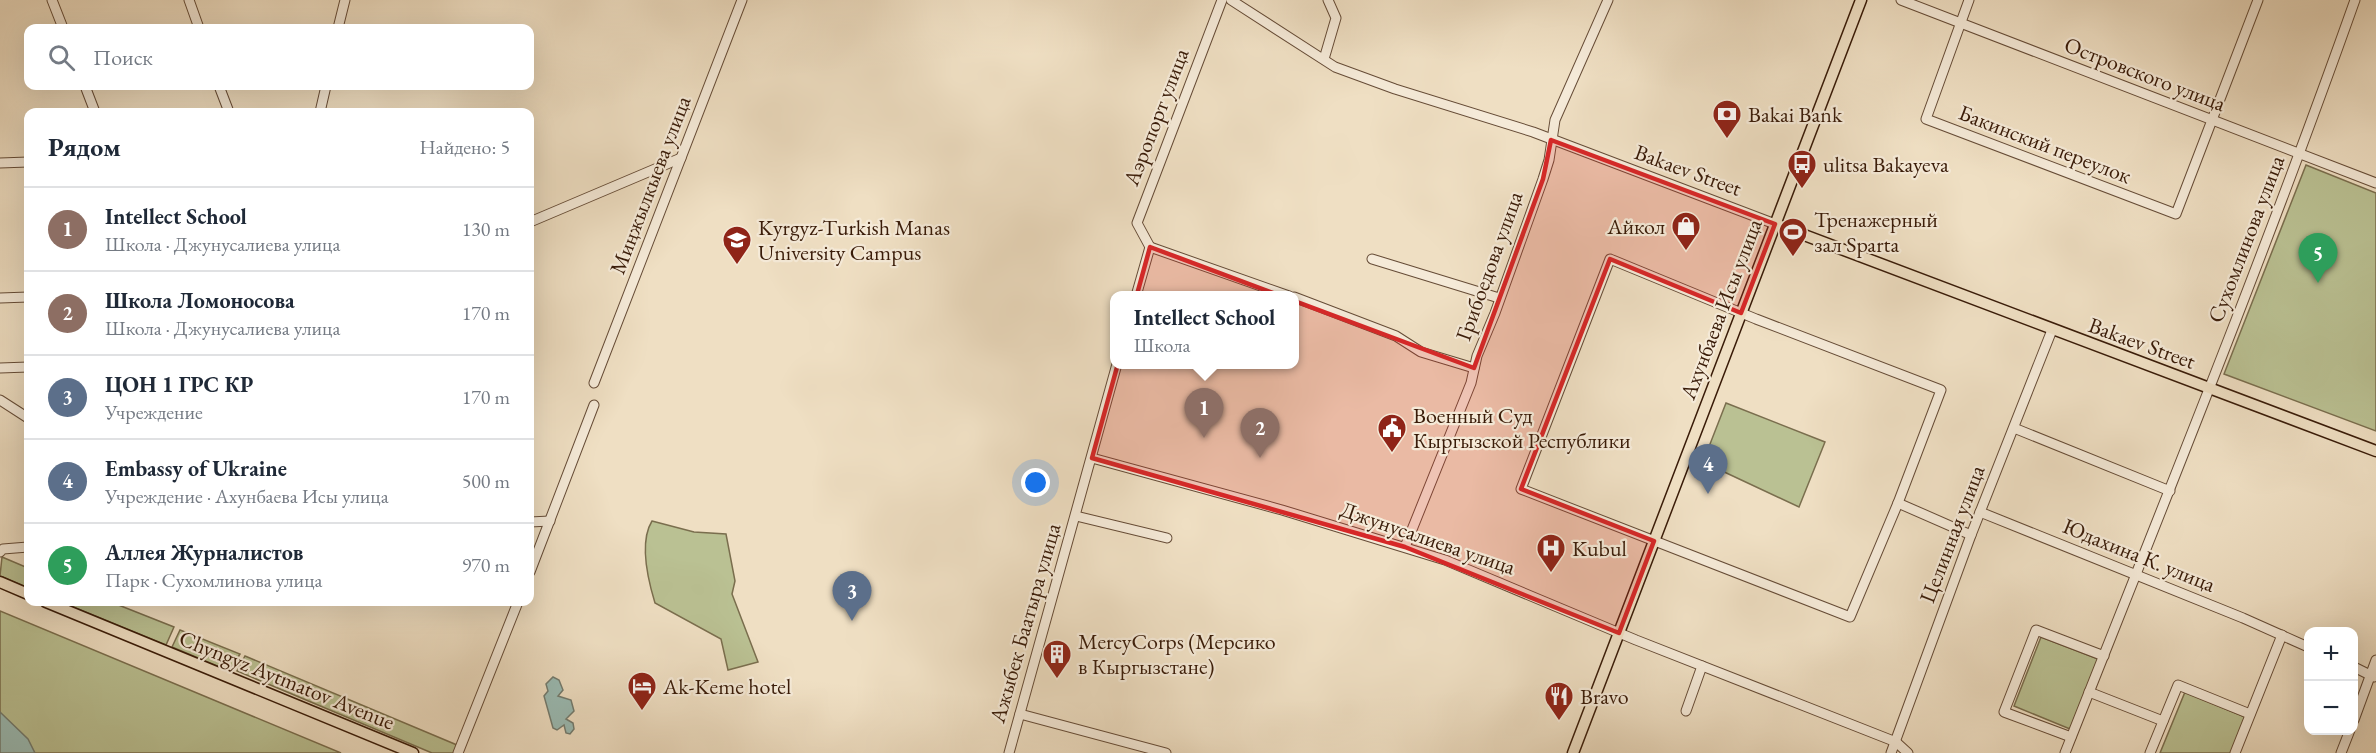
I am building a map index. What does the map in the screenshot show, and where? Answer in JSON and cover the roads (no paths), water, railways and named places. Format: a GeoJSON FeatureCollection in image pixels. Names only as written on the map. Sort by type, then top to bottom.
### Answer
{"type":"FeatureCollection","features":[{"type":"Feature","properties":{"kind":"main road","name":"Ахунбаева Исы улица"},"geometry":{"type":"LineString","coordinates":[[1573,753],[1861,0]]}},
{"type":"Feature","properties":{"kind":"main road","name":"Bakaev Street"},"geometry":{"type":"LineString","coordinates":[[1775,224],[2376,451]]}},
{"type":"Feature","properties":{"kind":"main road"},"geometry":{"type":"LineString","coordinates":[[0,582],[24,592]]}},
{"type":"Feature","properties":{"kind":"main road","name":"Chyngyz Aytmatov Avenue"},"geometry":{"type":"LineString","coordinates":[[56,606],[413,753]]}},
{"type":"Feature","properties":{"kind":"street"},"geometry":{"type":"LineString","coordinates":[[52,0],[61,24]]}},
{"type":"Feature","properties":{"kind":"street"},"geometry":{"type":"LineString","coordinates":[[189,0],[198,24]]}},
{"type":"Feature","properties":{"kind":"street"},"geometry":{"type":"LineString","coordinates":[[339,24],[345,0]]}},
{"type":"Feature","properties":{"kind":"street","name":"Миңжылкыева улица"},"geometry":{"type":"LineString","coordinates":[[594,383],[742,0]]}},
{"type":"Feature","properties":{"kind":"street","name":"Аэропорт улица"},"geometry":{"type":"LineString","coordinates":[[1150,248],[1137,223],[1222,0]]}},
{"type":"Feature","properties":{"kind":"street","name":"Bakaev Street"},"geometry":{"type":"LineString","coordinates":[[1231,0],[1335,66],[1395,89],[1551,140],[1775,224]]}},
{"type":"Feature","properties":{"kind":"street"},"geometry":{"type":"LineString","coordinates":[[1324,59],[1336,18],[1328,0]]}},
{"type":"Feature","properties":{"kind":"street","name":"Грибоедова улица"},"geometry":{"type":"LineString","coordinates":[[1405,547],[1471,383],[1477,356],[1543,179],[1549,160],[1555,120],[1608,0]]}},
{"type":"Feature","properties":{"kind":"street","name":"Островского улица"},"geometry":{"type":"LineString","coordinates":[[1901,0],[2376,183]]}},
{"type":"Feature","properties":{"kind":"street","name":"Бакинский переулок"},"geometry":{"type":"LineString","coordinates":[[1969,0],[1926,119],[2176,214],[2212,121]]}},
{"type":"Feature","properties":{"kind":"street"},"geometry":{"type":"LineString","coordinates":[[2212,121],[2258,0]]}},
{"type":"Feature","properties":{"kind":"street","name":"Сухомлинова улица"},"geometry":{"type":"LineString","coordinates":[[2065,753],[2210,388],[2300,154],[2355,0]]}},
{"type":"Feature","properties":{"kind":"street"},"geometry":{"type":"LineString","coordinates":[[87,90],[93,108]]}},
{"type":"Feature","properties":{"kind":"street"},"geometry":{"type":"LineString","coordinates":[[221,90],[227,108]]}},
{"type":"Feature","properties":{"kind":"street"},"geometry":{"type":"LineString","coordinates":[[321,108],[325,90]]}},
{"type":"Feature","properties":{"kind":"street"},"geometry":{"type":"LineString","coordinates":[[534,220],[681,158]]}},
{"type":"Feature","properties":{"kind":"street"},"geometry":{"type":"LineString","coordinates":[[0,163],[24,162]]}},
{"type":"Feature","properties":{"kind":"street"},"geometry":{"type":"LineString","coordinates":[[1137,291],[1150,248],[1275,291]]}},
{"type":"Feature","properties":{"kind":"street"},"geometry":{"type":"LineString","coordinates":[[1372,259],[1499,298]]}},
{"type":"Feature","properties":{"kind":"street"},"geometry":{"type":"LineString","coordinates":[[1610,259],[1741,313],[1941,390],[1898,502],[1850,616],[1521,489],[1610,259]]}},
{"type":"Feature","properties":{"kind":"street"},"geometry":{"type":"LineString","coordinates":[[0,298],[24,297]]}},
{"type":"Feature","properties":{"kind":"street"},"geometry":{"type":"LineString","coordinates":[[1299,299],[1396,336],[1421,352],[1474,368]]}},
{"type":"Feature","properties":{"kind":"street","name":"Целинная улица"},"geometry":{"type":"LineString","coordinates":[[1891,753],[1971,535],[2052,330]]}},
{"type":"Feature","properties":{"kind":"street"},"geometry":{"type":"LineString","coordinates":[[0,368],[24,367]]}},
{"type":"Feature","properties":{"kind":"street","name":"Ажыбек Баатыра улица"},"geometry":{"type":"LineString","coordinates":[[1009,753],[1116,369]]}},
{"type":"Feature","properties":{"kind":"street"},"geometry":{"type":"LineString","coordinates":[[0,400],[24,415]]}},
{"type":"Feature","properties":{"kind":"street"},"geometry":{"type":"LineString","coordinates":[[534,562],[594,405]]}},
{"type":"Feature","properties":{"kind":"street"},"geometry":{"type":"LineString","coordinates":[[2014,428],[2170,491]]}},
{"type":"Feature","properties":{"kind":"street","name":"Джунусалиева улица"},"geometry":{"type":"LineString","coordinates":[[1092,458],[1445,560],[1620,633],[1896,742],[1908,753]]}},
{"type":"Feature","properties":{"kind":"street"},"geometry":{"type":"LineString","coordinates":[[1898,502],[1971,535]]}},
{"type":"Feature","properties":{"kind":"street","name":"Юдахина К. улица"},"geometry":{"type":"LineString","coordinates":[[1980,512],[2304,645]]}},
{"type":"Feature","properties":{"kind":"street"},"geometry":{"type":"LineString","coordinates":[[1076,516],[1167,537]]}},
{"type":"Feature","properties":{"kind":"street"},"geometry":{"type":"LineString","coordinates":[[534,522],[550,521]]}},
{"type":"Feature","properties":{"kind":"street"},"geometry":{"type":"LineString","coordinates":[[0,552],[3,549],[24,547]]}},
{"type":"Feature","properties":{"kind":"street"},"geometry":{"type":"LineString","coordinates":[[458,753],[516,606]]}},
{"type":"Feature","properties":{"kind":"street"},"geometry":{"type":"LineString","coordinates":[[2071,737],[2004,712],[2036,630],[2104,656]]}},
{"type":"Feature","properties":{"kind":"street"},"geometry":{"type":"LineString","coordinates":[[2235,753],[2282,635]]}},
{"type":"Feature","properties":{"kind":"street"},"geometry":{"type":"LineString","coordinates":[[2358,711],[2373,676],[2376,660]]}},
{"type":"Feature","properties":{"kind":"street"},"geometry":{"type":"LineString","coordinates":[[1686,711],[1702,666]]}},
{"type":"Feature","properties":{"kind":"street"},"geometry":{"type":"LineString","coordinates":[[2358,669],[2373,676]]}},
{"type":"Feature","properties":{"kind":"street"},"geometry":{"type":"LineString","coordinates":[[2151,753],[2178,685],[2250,714]]}},
{"type":"Feature","properties":{"kind":"street"},"geometry":{"type":"LineString","coordinates":[[2089,692],[2163,721]]}},
{"type":"Feature","properties":{"kind":"street"},"geometry":{"type":"LineString","coordinates":[[1020,714],[1166,753]]}},
{"type":"Feature","properties":{"kind":"street"},"geometry":{"type":"LineString","coordinates":[[2341,753],[2348,735]]}},
{"type":"Feature","properties":{"kind":"water"},"geometry":{"type":"Polygon","coordinates":[[[553,677],[559,680],[563,690],[558,696],[571,700],[574,711],[566,719],[573,723],[574,729],[570,734],[566,733],[564,725],[557,730],[553,728],[544,696],[548,691],[546,684],[553,677]]]}},
{"type":"Feature","properties":{"kind":"water"},"geometry":{"type":"Polygon","coordinates":[[[0,712],[28,739],[35,753],[0,753],[0,712]]]}},
{"type":"Feature","properties":{"kind":"place","name":"Bakai Bank"},"geometry":{"type":"Point","coordinates":[1727,140]}},
{"type":"Feature","properties":{"kind":"place","name":"ulitsa Bakayeva"},"geometry":{"type":"Point","coordinates":[1802,190]}},
{"type":"Feature","properties":{"kind":"place","name":"Айкол"},"geometry":{"type":"Point","coordinates":[1686,252]}},
{"type":"Feature","properties":{"kind":"place","name":"Тренажерный зал Sparta"},"geometry":{"type":"Point","coordinates":[1793,258]}},
{"type":"Feature","properties":{"kind":"place","name":"Kyrgyz-Turkish Manas University Campus"},"geometry":{"type":"Point","coordinates":[737,266]}},
{"type":"Feature","properties":{"kind":"place","name":"Аллея Журналистов"},"geometry":{"type":"Point","coordinates":[2318,283]}},
{"type":"Feature","properties":{"kind":"place","name":"Intellect School"},"geometry":{"type":"Point","coordinates":[1204,438]}},
{"type":"Feature","properties":{"kind":"place","name":"Военный Суд Кыргызской Республики"},"geometry":{"type":"Point","coordinates":[1392,454]}},
{"type":"Feature","properties":{"kind":"place","name":"Школа Ломоносова"},"geometry":{"type":"Point","coordinates":[1260,458]}},
{"type":"Feature","properties":{"kind":"place","name":"Embassy of Ukraine"},"geometry":{"type":"Point","coordinates":[1708,494]}},
{"type":"Feature","properties":{"kind":"place","name":"Kubul"},"geometry":{"type":"Point","coordinates":[1551,574]}},
{"type":"Feature","properties":{"kind":"place","name":"ЦОН 1 ГРС КР"},"geometry":{"type":"Point","coordinates":[852,621]}},
{"type":"Feature","properties":{"kind":"place","name":"MercyCorps (Мерсико в Кыргызстане)"},"geometry":{"type":"Point","coordinates":[1057,680]}},
{"type":"Feature","properties":{"kind":"place","name":"Ak-Keme hotel"},"geometry":{"type":"Point","coordinates":[642,712]}},
{"type":"Feature","properties":{"kind":"place","name":"Bravo"},"geometry":{"type":"Point","coordinates":[1559,722]}}]}
